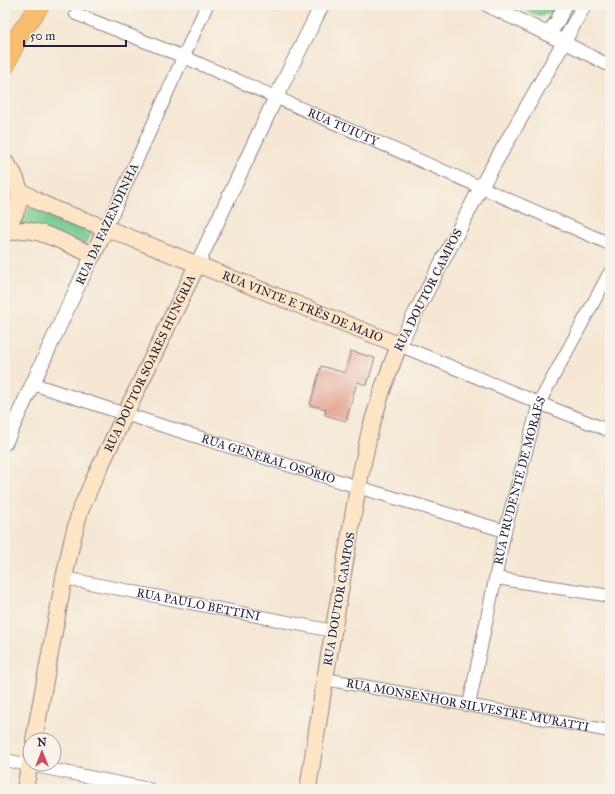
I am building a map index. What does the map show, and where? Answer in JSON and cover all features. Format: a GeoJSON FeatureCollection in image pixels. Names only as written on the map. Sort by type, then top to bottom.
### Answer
{"type":"FeatureCollection","features":[{"type":"Feature","properties":{"kind":"highway"},"geometry":{"type":"LineString","coordinates":[[5,66],[19,35],[40,5]]}},
{"type":"Feature","properties":{"kind":"main road"},"geometry":{"type":"LineString","coordinates":[[5,162],[12,169],[17,179],[19,190],[19,201],[16,212],[5,227]]}},
{"type":"Feature","properties":{"kind":"main road","name":"RUA VINTE E TRÊS DE MAIO"},"geometry":{"type":"LineString","coordinates":[[19,190],[56,210],[106,228],[399,345]]}},
{"type":"Feature","properties":{"kind":"main road","name":"RUA DA FAZENDINHA"},"geometry":{"type":"LineString","coordinates":[[93,255],[106,228]]}},
{"type":"Feature","properties":{"kind":"main road"},"geometry":{"type":"LineString","coordinates":[[5,233],[23,230],[37,232],[93,255]]}},
{"type":"Feature","properties":{"kind":"main road","name":"RUA DOUTOR SOARES HUNGRIA"},"geometry":{"type":"LineString","coordinates":[[35,732],[64,578],[80,511],[197,265]]}},
{"type":"Feature","properties":{"kind":"main road","name":"RUA DOUTOR CAMPOS"},"geometry":{"type":"LineString","coordinates":[[308,789],[325,679],[358,488],[370,430],[383,388],[399,345]]}},
{"type":"Feature","properties":{"kind":"main road"},"geometry":{"type":"LineString","coordinates":[[26,789],[29,772]]}},
{"type":"Feature","properties":{"kind":"street","name":"RUA DA FAZENDINHA"},"geometry":{"type":"LineString","coordinates":[[106,228],[207,5]]}},
{"type":"Feature","properties":{"kind":"street","name":"RUA DOUTOR SOARES HUNGRIA"},"geometry":{"type":"LineString","coordinates":[[197,265],[276,97],[322,5]]}},
{"type":"Feature","properties":{"kind":"street"},"geometry":{"type":"LineString","coordinates":[[488,5],[608,65]]}},
{"type":"Feature","properties":{"kind":"street"},"geometry":{"type":"LineString","coordinates":[[546,33],[554,26],[565,5]]}},
{"type":"Feature","properties":{"kind":"street","name":"RUA DOUTOR CAMPOS"},"geometry":{"type":"LineString","coordinates":[[399,345],[481,187],[584,5]]}},
{"type":"Feature","properties":{"kind":"street","name":"RUA TUIUTY"},"geometry":{"type":"LineString","coordinates":[[76,14],[184,57],[610,244]]}},
{"type":"Feature","properties":{"kind":"street","name":"RUA DA FAZENDINHA"},"geometry":{"type":"LineString","coordinates":[[5,443],[93,255]]}},
{"type":"Feature","properties":{"kind":"street","name":"RUA PRUDENTE DE MORAES"},"geometry":{"type":"LineString","coordinates":[[469,705],[505,531],[539,403],[610,272]]}},
{"type":"Feature","properties":{"kind":"street","name":"RUA VINTE E TRÊS DE MAIO"},"geometry":{"type":"LineString","coordinates":[[399,345],[610,431]]}},
{"type":"Feature","properties":{"kind":"street","name":"RUA GENERAL OSÓRIO"},"geometry":{"type":"LineString","coordinates":[[33,384],[358,488],[505,531]]}},
{"type":"Feature","properties":{"kind":"street","name":"RUA PAULO BETTINI"},"geometry":{"type":"LineString","coordinates":[[64,578],[333,631]]}},
{"type":"Feature","properties":{"kind":"street"},"geometry":{"type":"LineString","coordinates":[[496,578],[610,596]]}},
{"type":"Feature","properties":{"kind":"street","name":"RUA MONSENHOR SILVESTRE MURATTI"},"geometry":{"type":"LineString","coordinates":[[325,679],[610,731]]}},
{"type":"Feature","properties":{"kind":"street"},"geometry":{"type":"LineString","coordinates":[[5,760],[22,762]]}},
{"type":"Feature","properties":{"kind":"street"},"geometry":{"type":"LineString","coordinates":[[62,770],[149,789]]}},
{"type":"Feature","properties":{"kind":"path"},"geometry":{"type":"LineString","coordinates":[[607,5],[608,65]]}},
{"type":"Feature","properties":{"kind":"green space"},"geometry":{"type":"Polygon","coordinates":[[[516,5],[557,5],[553,13],[536,15],[516,5]]]}},
{"type":"Feature","properties":{"kind":"green space"},"geometry":{"type":"Polygon","coordinates":[[[5,172],[10,183],[11,191],[5,208],[5,172]]]}},
{"type":"Feature","properties":{"kind":"green space"},"geometry":{"type":"Polygon","coordinates":[[[31,203],[38,210],[46,214],[92,232],[86,244],[20,224],[27,214],[31,203]]]}},
{"type":"Feature","properties":{"kind":"building"},"geometry":{"type":"Polygon","coordinates":[[[351,351],[375,358],[367,385],[357,382],[346,421],[325,415],[326,409],[310,405],[321,366],[345,373],[351,351]]]}}]}
